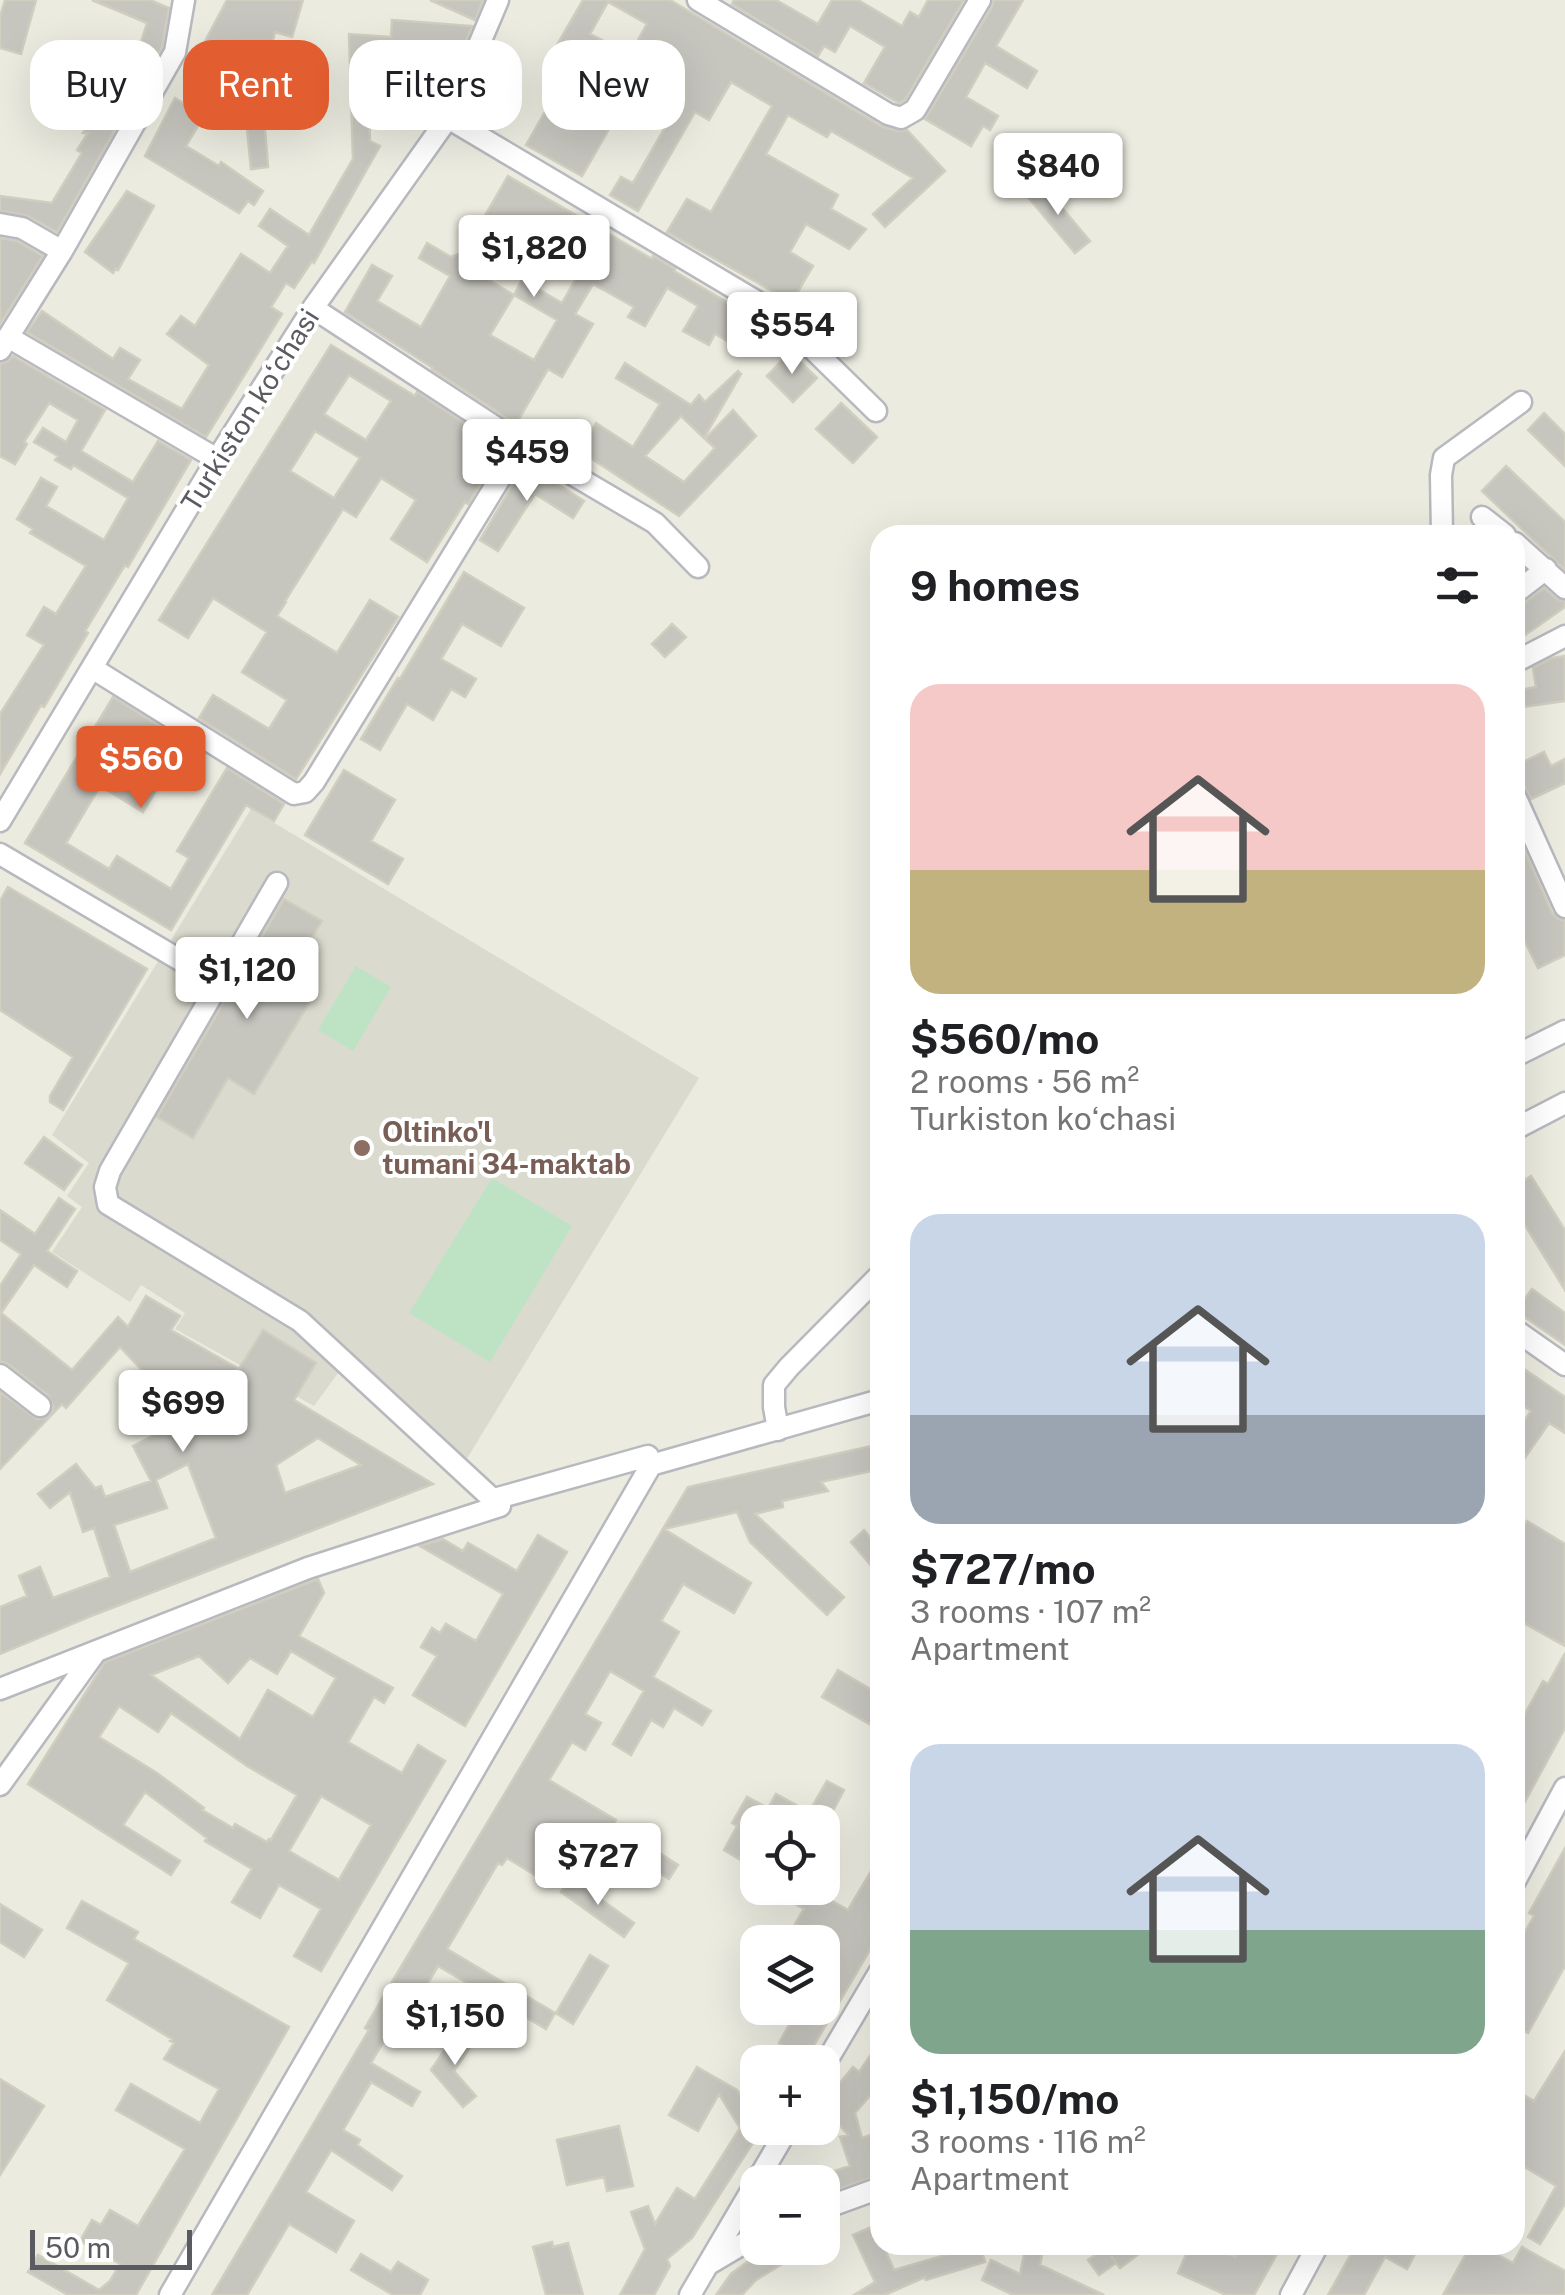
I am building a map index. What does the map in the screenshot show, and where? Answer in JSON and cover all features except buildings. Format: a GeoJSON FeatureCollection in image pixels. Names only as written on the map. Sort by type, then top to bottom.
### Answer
{"type":"FeatureCollection","features":[{"type":"Feature","properties":{"kind":"street"},"geometry":{"type":"LineString","coordinates":[[184,0],[175,52],[4,343],[217,459]]}},
{"type":"Feature","properties":{"kind":"street","name":"Turkiston koʻchasi"},"geometry":{"type":"LineString","coordinates":[[481,40],[498,0]]}},
{"type":"Feature","properties":{"kind":"street"},"geometry":{"type":"LineString","coordinates":[[711,3],[888,114],[902,118],[915,110],[980,0]]}},
{"type":"Feature","properties":{"kind":"street","name":"Turkiston koʻchasi"},"geometry":{"type":"LineString","coordinates":[[0,821],[217,459],[313,308],[439,130]]}},
{"type":"Feature","properties":{"kind":"street"},"geometry":{"type":"LineString","coordinates":[[468,130],[776,313],[876,412]]}},
{"type":"Feature","properties":{"kind":"street"},"geometry":{"type":"LineString","coordinates":[[0,224],[22,228],[62,250]]}},
{"type":"Feature","properties":{"kind":"street"},"geometry":{"type":"LineString","coordinates":[[313,308],[521,444],[655,523],[698,567]]}},
{"type":"Feature","properties":{"kind":"street"},"geometry":{"type":"LineString","coordinates":[[1442,525],[1440,475],[1444,458],[1521,402]]}},
{"type":"Feature","properties":{"kind":"street"},"geometry":{"type":"LineString","coordinates":[[92,668],[294,794],[305,792],[521,444]]}},
{"type":"Feature","properties":{"kind":"street"},"geometry":{"type":"LineString","coordinates":[[1482,517],[1492,525]]}},
{"type":"Feature","properties":{"kind":"street"},"geometry":{"type":"LineString","coordinates":[[1525,552],[1565,588]]}},
{"type":"Feature","properties":{"kind":"street"},"geometry":{"type":"LineString","coordinates":[[1525,585],[1546,569]]}},
{"type":"Feature","properties":{"kind":"street"},"geometry":{"type":"LineString","coordinates":[[1525,657],[1565,636]]}},
{"type":"Feature","properties":{"kind":"street"},"geometry":{"type":"LineString","coordinates":[[1525,818],[1565,907]]}},
{"type":"Feature","properties":{"kind":"street"},"geometry":{"type":"LineString","coordinates":[[0,854],[219,983]]}},
{"type":"Feature","properties":{"kind":"street"},"geometry":{"type":"LineString","coordinates":[[277,883],[110,1171],[105,1186],[108,1204],[300,1321],[500,1506]]}},
{"type":"Feature","properties":{"kind":"street"},"geometry":{"type":"LineString","coordinates":[[1525,1051],[1565,1030]]}},
{"type":"Feature","properties":{"kind":"street"},"geometry":{"type":"LineString","coordinates":[[1525,1125],[1565,1103]]}},
{"type":"Feature","properties":{"kind":"street"},"geometry":{"type":"LineString","coordinates":[[778,1430],[774,1386],[870,1285]]}},
{"type":"Feature","properties":{"kind":"street"},"geometry":{"type":"LineString","coordinates":[[1525,1337],[1565,1366]]}},
{"type":"Feature","properties":{"kind":"street"},"geometry":{"type":"LineString","coordinates":[[0,1375],[40,1406]]}},
{"type":"Feature","properties":{"kind":"street"},"geometry":{"type":"LineString","coordinates":[[650,1465],[870,1403]]}},
{"type":"Feature","properties":{"kind":"street"},"geometry":{"type":"LineString","coordinates":[[170,2295],[650,1465],[648,1456],[498,1498],[500,1506]]}},
{"type":"Feature","properties":{"kind":"street"},"geometry":{"type":"LineString","coordinates":[[0,1689],[308,1568],[500,1506]]}},
{"type":"Feature","properties":{"kind":"street"},"geometry":{"type":"LineString","coordinates":[[0,1785],[96,1652]]}},
{"type":"Feature","properties":{"kind":"street"},"geometry":{"type":"LineString","coordinates":[[1525,1862],[1565,1788]]}},
{"type":"Feature","properties":{"kind":"street"},"geometry":{"type":"LineString","coordinates":[[836,2045],[870,1988]]}},
{"type":"Feature","properties":{"kind":"street"},"geometry":{"type":"LineString","coordinates":[[690,2295],[778,2145]]}},
{"type":"Feature","properties":{"kind":"street"},"geometry":{"type":"LineString","coordinates":[[840,2202],[870,2192]]}},
{"type":"Feature","properties":{"kind":"street"},"geometry":{"type":"LineString","coordinates":[[707,2265],[740,2246]]}},
{"type":"Feature","properties":{"kind":"street"},"geometry":{"type":"LineString","coordinates":[[1291,2295],[1313,2255]]}},
{"type":"Feature","properties":{"kind":"shaded area","name":"Oltinko'l tumani 34-maktab"},"geometry":{"type":"Polygon","coordinates":[[[251,809],[699,1078],[463,1465],[346,1362],[314,1406],[175,1329],[185,1313],[141,1285],[130,1302],[52,1252],[82,1207],[67,1196],[89,1163],[52,1135],[251,809]]]}},
{"type":"Feature","properties":{"kind":"green space"},"geometry":{"type":"Polygon","coordinates":[[[356,966],[391,987],[353,1051],[318,1030],[356,966]]]}},
{"type":"Feature","properties":{"kind":"green space"},"geometry":{"type":"Polygon","coordinates":[[[492,1178],[572,1226],[490,1362],[409,1313],[492,1178]]]}},
{"type":"Feature","properties":{"kind":"place","name":"Oltinko'l tumani 34-maktab"},"geometry":{"type":"Point","coordinates":[362,1148]}}]}
